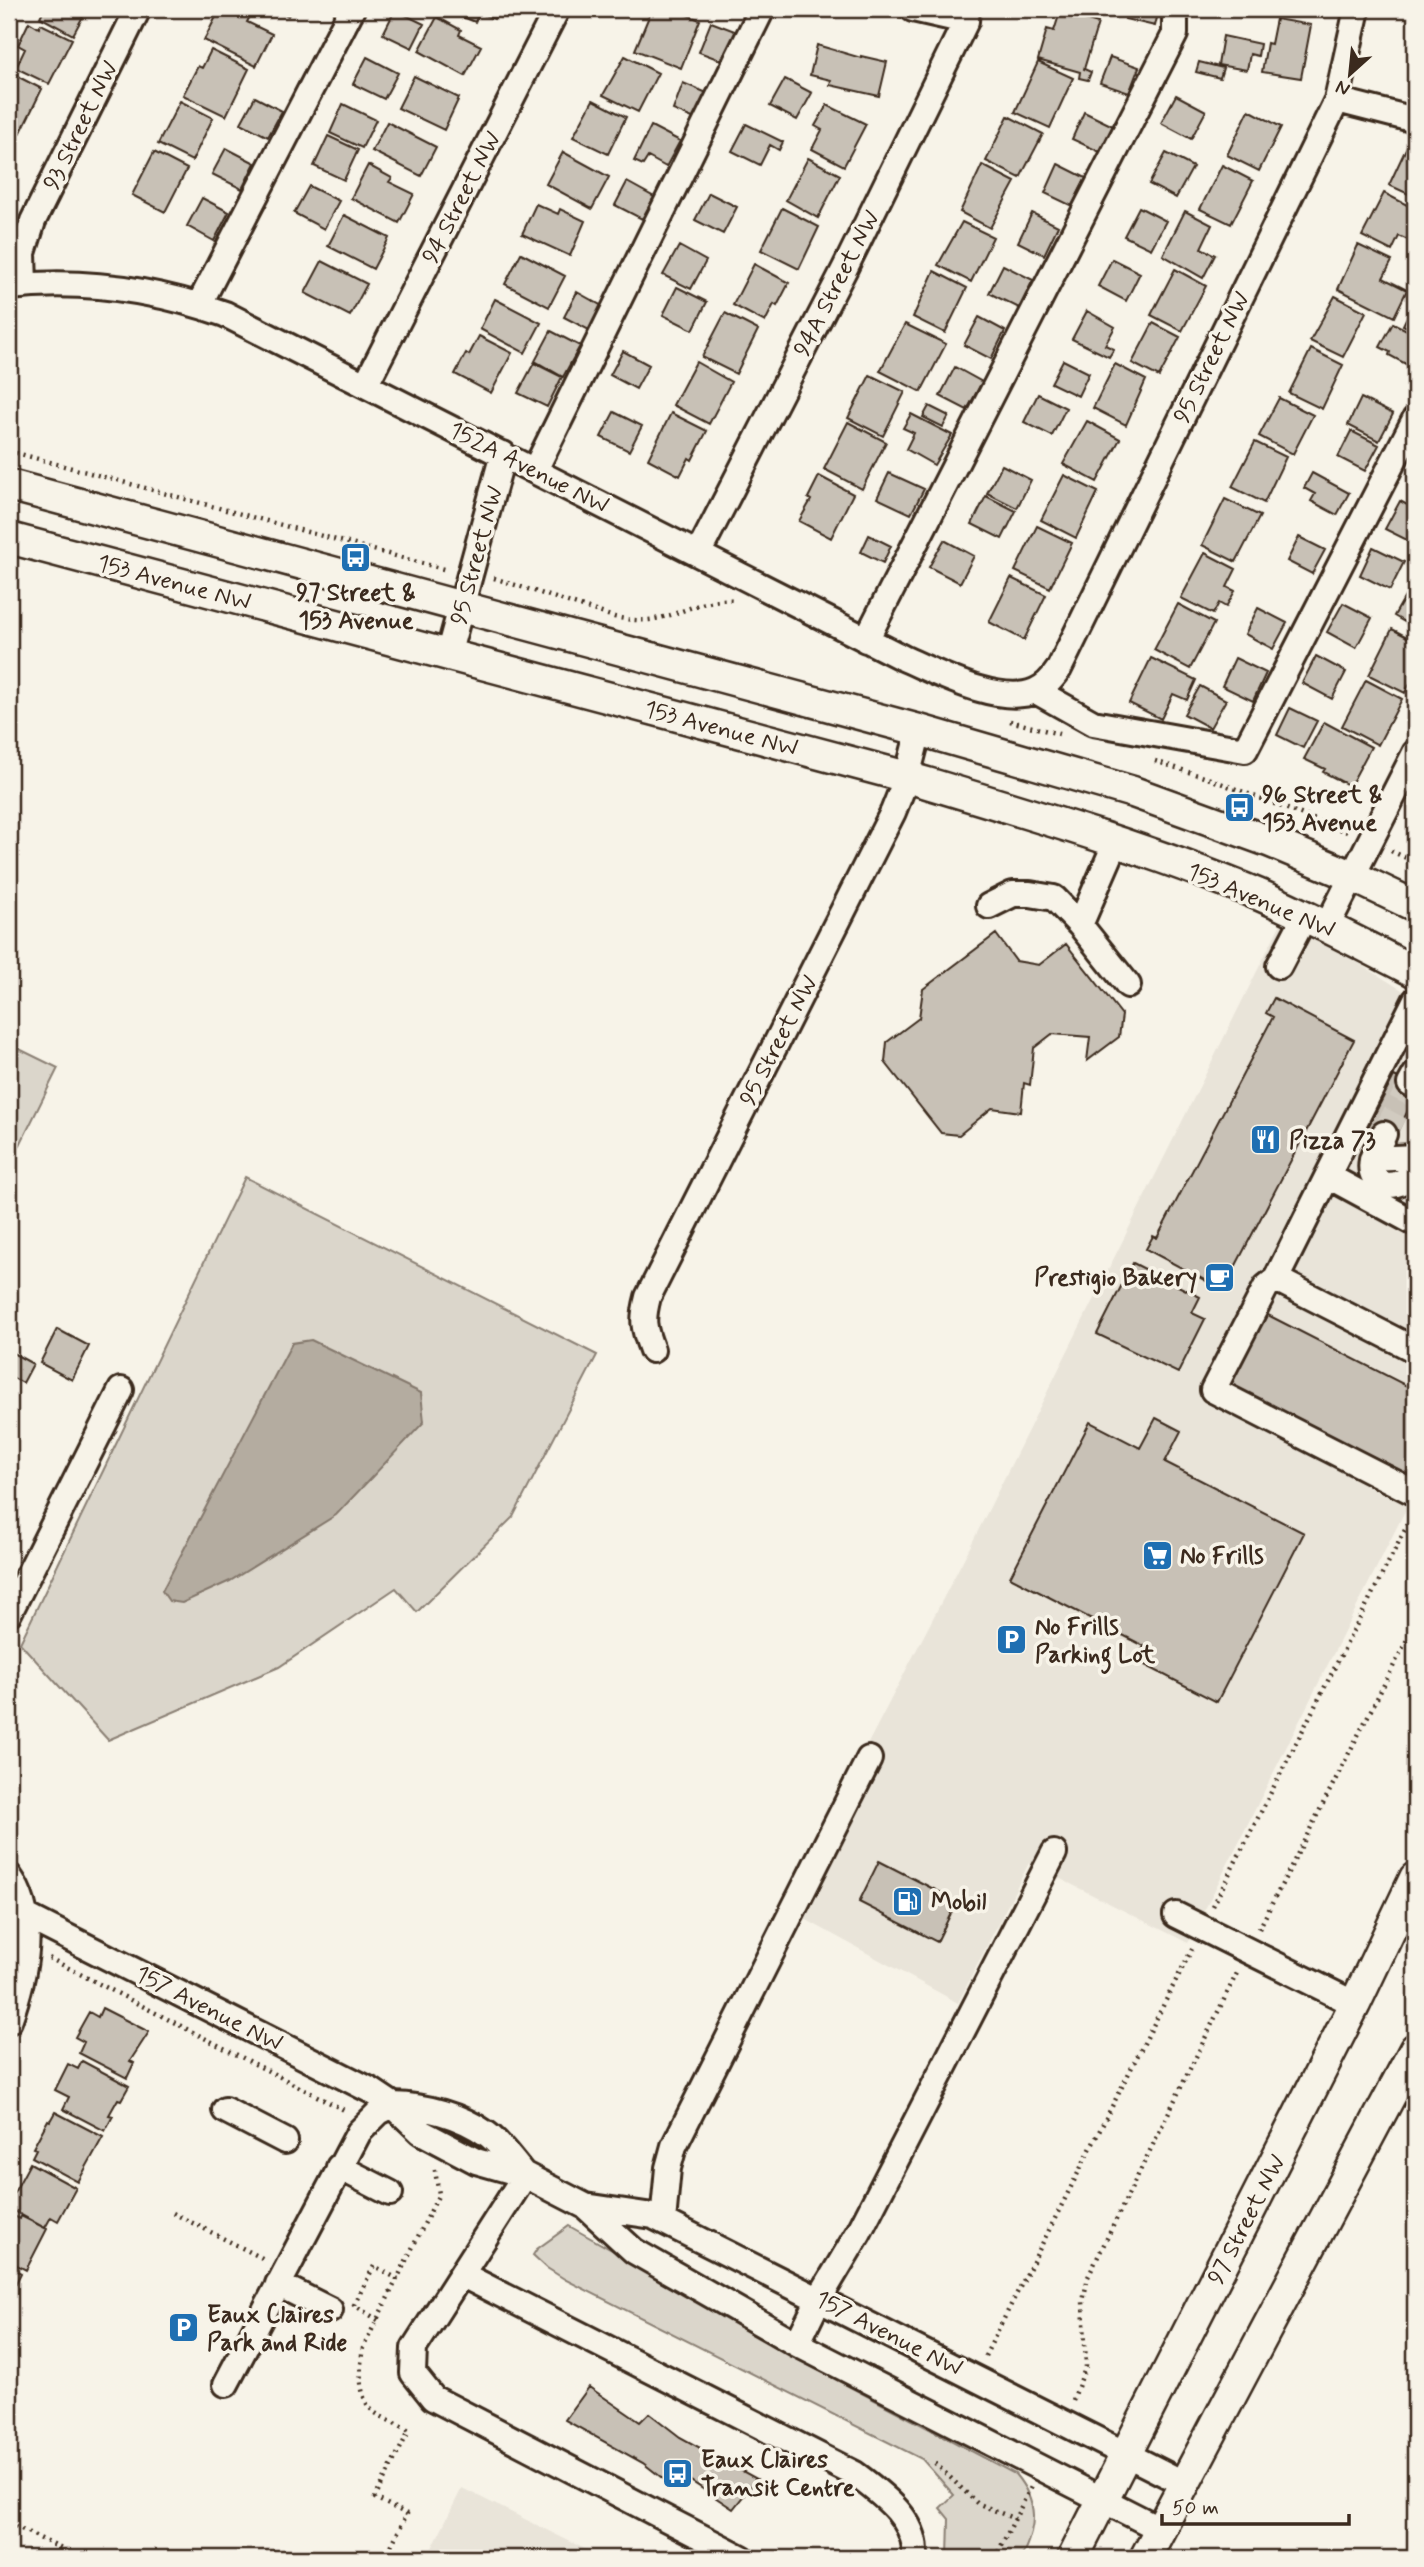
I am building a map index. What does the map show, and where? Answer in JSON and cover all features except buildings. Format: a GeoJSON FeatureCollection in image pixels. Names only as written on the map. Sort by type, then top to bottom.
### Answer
{"type":"FeatureCollection","features":[{"type":"Feature","properties":{"kind":"main road","name":"153 Avenue NW"},"geometry":{"type":"LineString","coordinates":[[9,485],[919,730],[1133,792],[1236,829],[1352,876],[1415,906]]}},
{"type":"Feature","properties":{"kind":"main road","name":"153 Avenue NW"},"geometry":{"type":"LineString","coordinates":[[9,538],[907,777],[1115,842],[1237,887],[1316,921],[1415,972]]}},
{"type":"Feature","properties":{"kind":"main road","name":"97 Street NW"},"geometry":{"type":"LineString","coordinates":[[1073,2558],[1355,2004],[1415,1878]]}},
{"type":"Feature","properties":{"kind":"main road"},"geometry":{"type":"LineString","coordinates":[[1146,2558],[1415,2049]]}},
{"type":"Feature","properties":{"kind":"street","name":"93 Street NW"},"geometry":{"type":"LineString","coordinates":[[16,286],[33,221],[138,9]]}},
{"type":"Feature","properties":{"kind":"street"},"geometry":{"type":"LineString","coordinates":[[199,305],[352,9]]}},
{"type":"Feature","properties":{"kind":"street","name":"94 Street NW"},"geometry":{"type":"LineString","coordinates":[[366,384],[557,9]]}},
{"type":"Feature","properties":{"kind":"street"},"geometry":{"type":"LineString","coordinates":[[535,470],[762,9]]}},
{"type":"Feature","properties":{"kind":"street"},"geometry":{"type":"LineString","coordinates":[[913,9],[966,15]]}},
{"type":"Feature","properties":{"kind":"street"},"geometry":{"type":"LineString","coordinates":[[866,640],[1175,34],[1175,9]]}},
{"type":"Feature","properties":{"kind":"street","name":"95 Street NW"},"geometry":{"type":"LineString","coordinates":[[1036,691],[1051,680],[1059,669],[1337,100],[1357,9]]}},
{"type":"Feature","properties":{"kind":"street","name":"94A Street NW"},"geometry":{"type":"LineString","coordinates":[[698,554],[845,268],[966,15]]}},
{"type":"Feature","properties":{"kind":"street"},"geometry":{"type":"LineString","coordinates":[[1337,100],[1415,120]]}},
{"type":"Feature","properties":{"kind":"street","name":"152A Avenue NW"},"geometry":{"type":"LineString","coordinates":[[16,286],[101,286],[143,292],[199,305],[248,324],[866,640],[939,674],[1008,695],[1036,691]]}},
{"type":"Feature","properties":{"kind":"street"},"geometry":{"type":"LineString","coordinates":[[1036,691],[1093,723],[1245,750],[1415,419]]}},
{"type":"Feature","properties":{"kind":"street","name":"95 Street NW"},"geometry":{"type":"LineString","coordinates":[[448,655],[503,454]]}},
{"type":"Feature","properties":{"kind":"street","name":"95 Street NW"},"geometry":{"type":"LineString","coordinates":[[652,1350],[643,1328],[648,1297],[892,812],[907,777],[919,730]]}},
{"type":"Feature","properties":{"kind":"street"},"geometry":{"type":"LineString","coordinates":[[1279,966],[1352,876],[1415,753]]}},
{"type":"Feature","properties":{"kind":"street"},"geometry":{"type":"LineString","coordinates":[[1080,925],[1115,842]]}},
{"type":"Feature","properties":{"kind":"street"},"geometry":{"type":"LineString","coordinates":[[989,906],[1013,894],[1054,898],[1080,925],[1128,985]]}},
{"type":"Feature","properties":{"kind":"street"},"geometry":{"type":"LineString","coordinates":[[1415,1001],[1405,1046],[1328,1176],[1276,1279],[1266,1287],[1213,1390],[1415,1493]]}},
{"type":"Feature","properties":{"kind":"street"},"geometry":{"type":"LineString","coordinates":[[1384,1134],[1373,1159],[1374,1175],[1395,1186],[1402,1183],[1415,1169]]}},
{"type":"Feature","properties":{"kind":"street"},"geometry":{"type":"LineString","coordinates":[[1373,1159],[1415,1157]]}},
{"type":"Feature","properties":{"kind":"street"},"geometry":{"type":"LineString","coordinates":[[1328,1176],[1415,1223]]}},
{"type":"Feature","properties":{"kind":"street"},"geometry":{"type":"LineString","coordinates":[[1276,1279],[1415,1350]]}},
{"type":"Feature","properties":{"kind":"street"},"geometry":{"type":"LineString","coordinates":[[9,1613],[121,1390]]}},
{"type":"Feature","properties":{"kind":"street"},"geometry":{"type":"LineString","coordinates":[[663,2221],[668,2168],[674,2146],[869,1759]]}},
{"type":"Feature","properties":{"kind":"street"},"geometry":{"type":"LineString","coordinates":[[797,2344],[819,2299],[859,2232],[1054,1853]]}},
{"type":"Feature","properties":{"kind":"street"},"geometry":{"type":"LineString","coordinates":[[9,2021],[27,1948],[20,1897],[10,1876]]}},
{"type":"Feature","properties":{"kind":"street","name":"157 Avenue NW"},"geometry":{"type":"LineString","coordinates":[[24,1915],[372,2091],[393,2105],[421,2107],[444,2113],[487,2135],[525,2175],[585,2206],[634,2251],[797,2344],[1160,2529]]}},
{"type":"Feature","properties":{"kind":"street"},"geometry":{"type":"LineString","coordinates":[[1175,1915],[1355,2004]]}},
{"type":"Feature","properties":{"kind":"street"},"geometry":{"type":"LineString","coordinates":[[226,2384],[339,2167],[368,2122],[393,2105]]}},
{"type":"Feature","properties":{"kind":"street"},"geometry":{"type":"LineString","coordinates":[[225,2110],[285,2141]]}},
{"type":"Feature","properties":{"kind":"street"},"geometry":{"type":"LineString","coordinates":[[339,2167],[390,2193]]}},
{"type":"Feature","properties":{"kind":"street"},"geometry":{"type":"LineString","coordinates":[[525,2175],[414,2348],[413,2373],[433,2398],[742,2558]]}},
{"type":"Feature","properties":{"kind":"street","name":"157 Avenue NW"},"geometry":{"type":"LineString","coordinates":[[585,2206],[653,2216],[1185,2484]]}},
{"type":"Feature","properties":{"kind":"street"},"geometry":{"type":"LineString","coordinates":[[463,2275],[855,2474],[874,2488],[909,2524],[915,2558]]}},
{"type":"Feature","properties":{"kind":"street"},"geometry":{"type":"LineString","coordinates":[[278,2284],[330,2310]]}},
{"type":"Feature","properties":{"kind":"path"},"geometry":{"type":"LineString","coordinates":[[9,451],[445,569]]}},
{"type":"Feature","properties":{"kind":"path"},"geometry":{"type":"LineString","coordinates":[[1395,853],[1415,862]]}},
{"type":"Feature","properties":{"kind":"path"},"geometry":{"type":"LineString","coordinates":[[1213,1907],[1409,1522],[1415,1525]]}},
{"type":"Feature","properties":{"kind":"path"},"geometry":{"type":"LineString","coordinates":[[1256,1935],[1415,1624]]}},
{"type":"Feature","properties":{"kind":"path"},"geometry":{"type":"LineString","coordinates":[[985,2357],[1194,1944]]}},
{"type":"Feature","properties":{"kind":"path"},"geometry":{"type":"LineString","coordinates":[[1071,2404],[1086,2366],[1083,2301],[1088,2277],[1237,1974]]}},
{"type":"Feature","properties":{"kind":"path"},"geometry":{"type":"LineString","coordinates":[[378,2320],[354,2305],[374,2266],[398,2279]]}},
{"type":"Feature","properties":{"kind":"path"},"geometry":{"type":"LineString","coordinates":[[935,2463],[977,2503],[1015,2519]]}},
{"type":"Feature","properties":{"kind":"path"},"geometry":{"type":"LineString","coordinates":[[995,2558],[1026,2496]]}},
{"type":"Feature","properties":{"kind":"path"},"geometry":{"type":"LineString","coordinates":[[15,2526],[80,2558]]}},
{"type":"Feature","properties":{"kind":"shaded area"},"geometry":{"type":"Polygon","coordinates":[[[1284,917],[1415,998],[1415,1501],[1411,1499],[1188,1943],[1029,1863],[958,2003],[783,1907],[972,1543],[1284,917]]]}},
{"type":"Feature","properties":{"kind":"shaded area"},"geometry":{"type":"Polygon","coordinates":[[[9,1044],[58,1068],[9,1167],[9,1044]]]}},
{"type":"Feature","properties":{"kind":"shaded area"},"geometry":{"type":"Polygon","coordinates":[[[245,1177],[597,1355],[513,1517],[417,1612],[396,1588],[279,1667],[108,1740],[20,1643],[245,1177]]]}},
{"type":"Feature","properties":{"kind":"shaded area"},"geometry":{"type":"Polygon","coordinates":[[[311,1340],[421,1393],[424,1422],[336,1515],[230,1581],[182,1603],[169,1601],[162,1591],[292,1343],[311,1340]]]}},
{"type":"Feature","properties":{"kind":"shaded area"},"geometry":{"type":"Polygon","coordinates":[[[569,2226],[733,2318],[774,2347],[1015,2474],[1028,2495],[1033,2515],[1030,2535],[1021,2558],[948,2558],[949,2519],[940,2508],[954,2495],[922,2459],[547,2268],[533,2255],[537,2249],[569,2226]]]}},
{"type":"Feature","properties":{"kind":"shaded area"},"geometry":{"type":"Polygon","coordinates":[[[462,2488],[603,2558],[427,2558],[462,2488]]]}},
{"type":"Feature","properties":{"kind":"tunnel"},"geometry":{"type":"LineString","coordinates":[[1384,1134],[1410,1084]]}},
{"type":"Feature","properties":{"kind":"place","name":"97 Street & 153 Avenue"},"geometry":{"type":"Point","coordinates":[356,558]}},
{"type":"Feature","properties":{"kind":"place","name":"96 Street & 153 Avenue"},"geometry":{"type":"Point","coordinates":[1239,808]}},
{"type":"Feature","properties":{"kind":"place","name":"Pizza 73"},"geometry":{"type":"Point","coordinates":[1266,1140]}},
{"type":"Feature","properties":{"kind":"place","name":"Prestigio Bakery"},"geometry":{"type":"Point","coordinates":[1220,1277]}},
{"type":"Feature","properties":{"kind":"place","name":"No Frills"},"geometry":{"type":"Point","coordinates":[1157,1555]}},
{"type":"Feature","properties":{"kind":"place","name":"No Frills Parking Lot"},"geometry":{"type":"Point","coordinates":[1012,1640]}},
{"type":"Feature","properties":{"kind":"place","name":"Mobil"},"geometry":{"type":"Point","coordinates":[908,1901]}},
{"type":"Feature","properties":{"kind":"place","name":"Eaux Claires Park and Ride"},"geometry":{"type":"Point","coordinates":[184,2328]}},
{"type":"Feature","properties":{"kind":"place","name":"Eaux Claires Transit Centre"},"geometry":{"type":"Point","coordinates":[678,2473]}}]}
